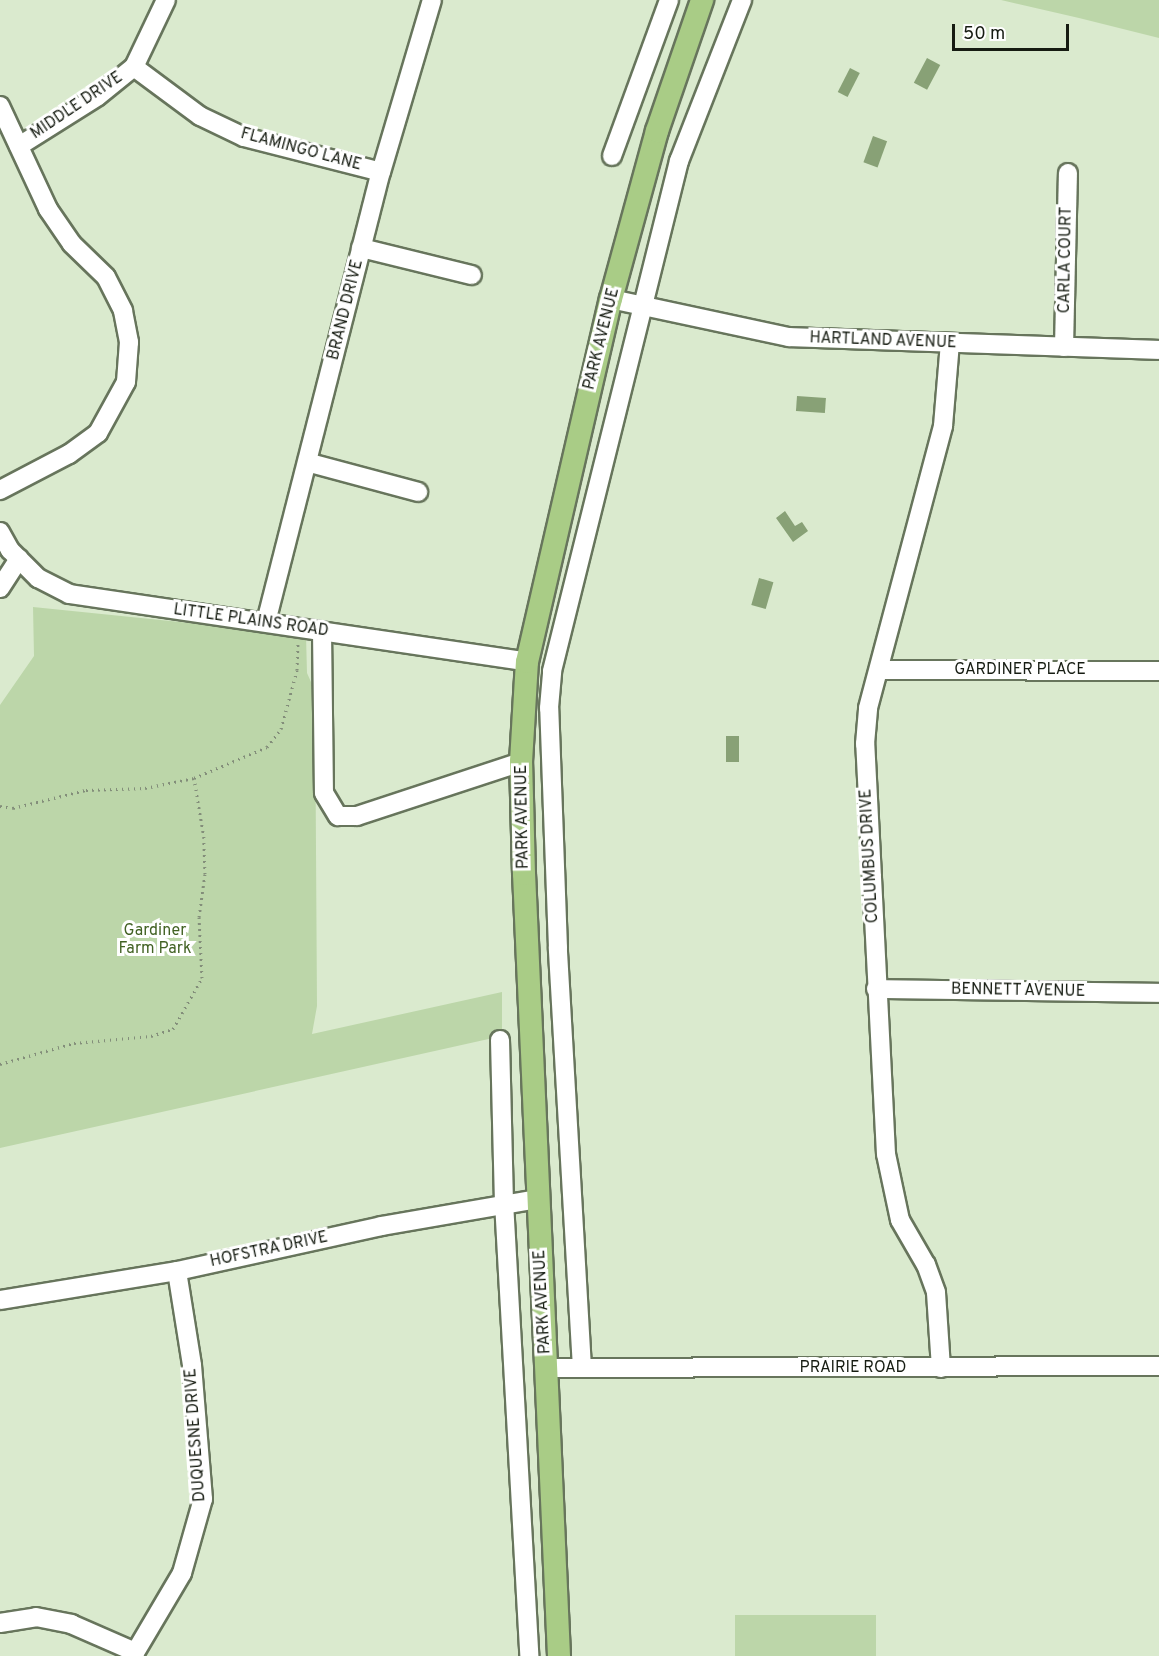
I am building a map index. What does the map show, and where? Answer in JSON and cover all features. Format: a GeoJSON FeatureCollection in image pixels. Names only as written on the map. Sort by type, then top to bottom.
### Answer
{"type":"FeatureCollection","features":[{"type":"Feature","properties":{"kind":"main road","name":"PARK AVENUE"},"geometry":{"type":"LineString","coordinates":[[559,1656],[537,1199],[521,762],[527,663],[611,299],[657,130],[702,0]]}},
{"type":"Feature","properties":{"kind":"street","name":"MIDDLE DRIVE"},"geometry":{"type":"LineString","coordinates":[[19,146],[98,96],[134,67],[166,0]]}},
{"type":"Feature","properties":{"kind":"street","name":"BRAND DRIVE"},"geometry":{"type":"LineString","coordinates":[[266,622],[310,463],[381,172],[432,0]]}},
{"type":"Feature","properties":{"kind":"street"},"geometry":{"type":"LineString","coordinates":[[612,156],[669,0]]}},
{"type":"Feature","properties":{"kind":"street"},"geometry":{"type":"LineString","coordinates":[[582,1368],[549,708],[557,652],[693,117],[742,0]]}},
{"type":"Feature","properties":{"kind":"street","name":"FLAMINGO LANE"},"geometry":{"type":"LineString","coordinates":[[134,67],[200,116],[244,137],[381,172]]}},
{"type":"Feature","properties":{"kind":"street"},"geometry":{"type":"LineString","coordinates":[[0,106],[48,209],[72,244],[106,277],[123,310],[129,342],[126,382],[98,433],[51,465],[0,490]]}},
{"type":"Feature","properties":{"kind":"street","name":"CARLA COURT"},"geometry":{"type":"LineString","coordinates":[[1064,347],[1068,173]]}},
{"type":"Feature","properties":{"kind":"street"},"geometry":{"type":"LineString","coordinates":[[361,248],[472,275]]}},
{"type":"Feature","properties":{"kind":"street","name":"HARTLAND AVENUE"},"geometry":{"type":"LineString","coordinates":[[611,299],[789,337],[1159,350]]}},
{"type":"Feature","properties":{"kind":"street","name":"COLUMBUS DRIVE"},"geometry":{"type":"LineString","coordinates":[[941,1368],[936,1292],[926,1265],[900,1220],[891,1190],[876,989],[865,744],[868,708],[881,670],[943,426],[950,343]]}},
{"type":"Feature","properties":{"kind":"street"},"geometry":{"type":"LineString","coordinates":[[310,463],[418,492]]}},
{"type":"Feature","properties":{"kind":"street","name":"LITTLE PLAINS ROAD"},"geometry":{"type":"LineString","coordinates":[[0,532],[19,559],[38,578],[69,594],[527,663]]}},
{"type":"Feature","properties":{"kind":"street"},"geometry":{"type":"LineString","coordinates":[[0,588],[19,559]]}},
{"type":"Feature","properties":{"kind":"street"},"geometry":{"type":"LineString","coordinates":[[322,631],[324,793],[331,809],[338,816],[357,816],[521,762]]}},
{"type":"Feature","properties":{"kind":"street","name":"GARDINER PLACE"},"geometry":{"type":"LineString","coordinates":[[881,670],[1159,671]]}},
{"type":"Feature","properties":{"kind":"street","name":"BENNETT AVENUE"},"geometry":{"type":"LineString","coordinates":[[876,989],[1159,993]]}},
{"type":"Feature","properties":{"kind":"street"},"geometry":{"type":"LineString","coordinates":[[500,1040],[504,1202],[529,1656]]}},
{"type":"Feature","properties":{"kind":"street","name":"HOFSTRA DRIVE"},"geometry":{"type":"LineString","coordinates":[[0,1300],[177,1271],[504,1202],[537,1199]]}},
{"type":"Feature","properties":{"kind":"street","name":"DUQUESNE DRIVE"},"geometry":{"type":"LineString","coordinates":[[134,1654],[182,1572],[195,1538],[203,1499],[192,1365],[177,1271]]}},
{"type":"Feature","properties":{"kind":"street","name":"PRAIRIE ROAD"},"geometry":{"type":"LineString","coordinates":[[546,1368],[1159,1366]]}},
{"type":"Feature","properties":{"kind":"street"},"geometry":{"type":"LineString","coordinates":[[0,1623],[36,1617],[71,1624],[134,1654]]}},
{"type":"Feature","properties":{"kind":"path"},"geometry":{"type":"LineString","coordinates":[[0,806],[14,808],[86,790],[145,788],[194,778],[267,747],[281,729],[297,670],[298,627]]}},
{"type":"Feature","properties":{"kind":"path"},"geometry":{"type":"LineString","coordinates":[[0,1064],[74,1043],[151,1036],[173,1029],[202,978],[199,917],[205,874],[204,838],[194,778]]}},
{"type":"Feature","properties":{"kind":"green space"},"geometry":{"type":"Polygon","coordinates":[[[1001,0],[1159,0],[1159,38],[1079,18],[1001,0]]]}},
{"type":"Feature","properties":{"kind":"green space","name":"Gardiner Farm Park"},"geometry":{"type":"Polygon","coordinates":[[[33,607],[306,635],[307,673],[315,691],[317,1006],[312,1034],[502,992],[502,1036],[0,1148],[0,705],[34,656],[33,607]]]}},
{"type":"Feature","properties":{"kind":"green space"},"geometry":{"type":"Polygon","coordinates":[[[735,1615],[876,1615],[876,1656],[735,1656],[735,1615]]]}},
{"type":"Feature","properties":{"kind":"shaded area"},"geometry":{"type":"Polygon","coordinates":[[[927,58],[940,65],[927,90],[914,83],[927,58]]]}},
{"type":"Feature","properties":{"kind":"shaded area"},"geometry":{"type":"Polygon","coordinates":[[[850,68],[860,73],[848,97],[838,92],[850,68]]]}},
{"type":"Feature","properties":{"kind":"shaded area"},"geometry":{"type":"Polygon","coordinates":[[[873,136],[887,141],[878,167],[863,162],[873,136]]]}},
{"type":"Feature","properties":{"kind":"shaded area"},"geometry":{"type":"Polygon","coordinates":[[[797,396],[826,398],[825,413],[796,411],[797,396]]]}},
{"type":"Feature","properties":{"kind":"shaded area"},"geometry":{"type":"Polygon","coordinates":[[[785,511],[795,526],[802,522],[808,531],[793,542],[776,518],[785,511]]]}},
{"type":"Feature","properties":{"kind":"shaded area"},"geometry":{"type":"Polygon","coordinates":[[[759,578],[773,582],[766,609],[751,605],[759,578]]]}},
{"type":"Feature","properties":{"kind":"shaded area"},"geometry":{"type":"Polygon","coordinates":[[[726,736],[739,736],[739,762],[726,762],[726,736]]]}}]}
